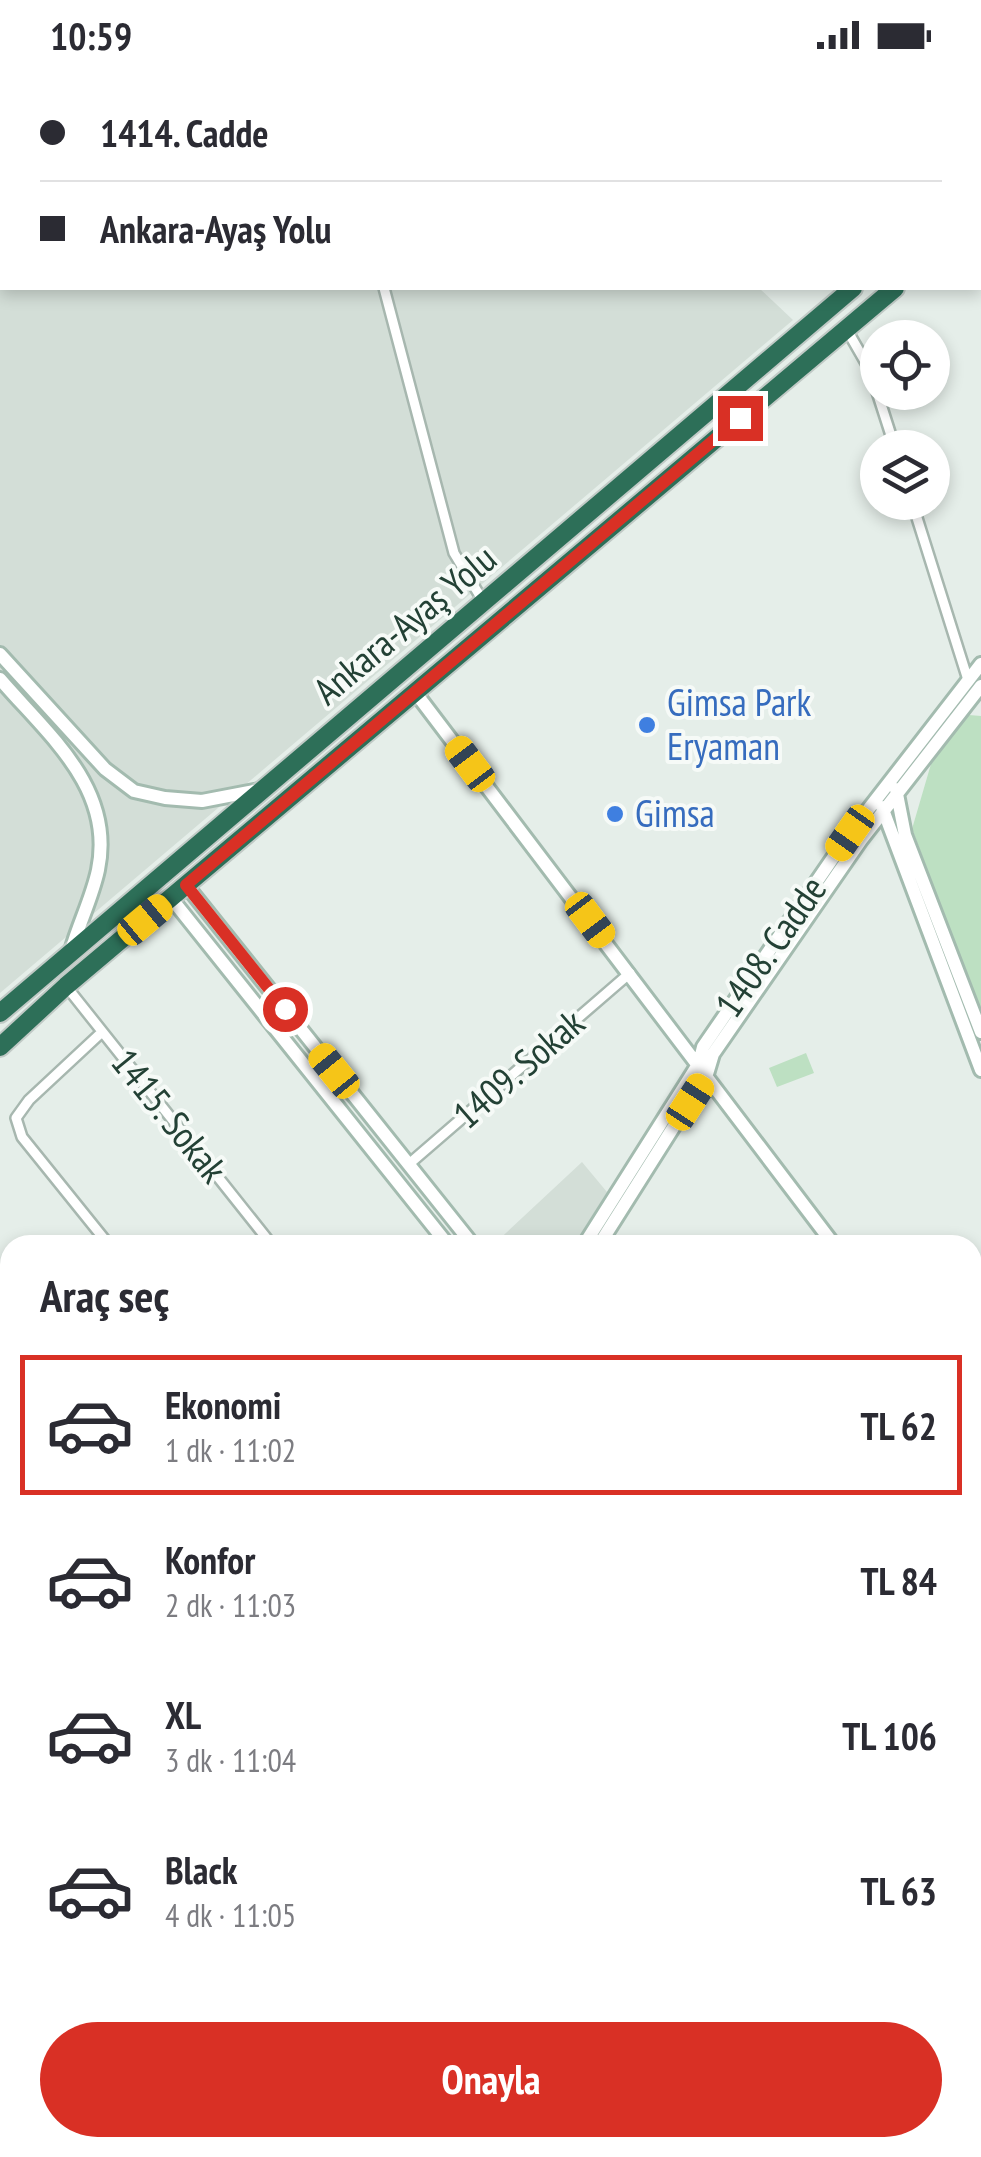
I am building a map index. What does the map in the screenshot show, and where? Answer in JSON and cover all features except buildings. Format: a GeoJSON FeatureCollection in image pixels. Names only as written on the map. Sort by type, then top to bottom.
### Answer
{"type":"FeatureCollection","features":[{"type":"Feature","properties":{"kind":"highway","name":"Ankara-Ayaş Yolu"},"geometry":{"type":"LineString","coordinates":[[0,1013],[851,290]]}},
{"type":"Feature","properties":{"kind":"highway","name":"Ankara-Ayaş Yolu"},"geometry":{"type":"LineString","coordinates":[[0,1046],[66,986],[893,290]]}},
{"type":"Feature","properties":{"kind":"main road"},"geometry":{"type":"LineString","coordinates":[[0,654],[105,769],[134,791],[202,801],[262,789]]}},
{"type":"Feature","properties":{"kind":"main road","name":"1408. Cadde"},"geometry":{"type":"LineString","coordinates":[[591,1235],[861,840],[977,687],[981,664]]}},
{"type":"Feature","properties":{"kind":"main road"},"geometry":{"type":"LineString","coordinates":[[0,679],[78,769],[96,805],[99,866],[72,950]]}},
{"type":"Feature","properties":{"kind":"main road","name":"1408. Cadde"},"geometry":{"type":"LineString","coordinates":[[605,1235],[703,1068],[702,1047],[894,774],[977,687]]}},
{"type":"Feature","properties":{"kind":"main road"},"geometry":{"type":"LineString","coordinates":[[415,692],[827,1235]]}},
{"type":"Feature","properties":{"kind":"main road"},"geometry":{"type":"LineString","coordinates":[[894,774],[905,834],[981,1032]]}},
{"type":"Feature","properties":{"kind":"main road"},"geometry":{"type":"LineString","coordinates":[[878,795],[981,1070]]}},
{"type":"Feature","properties":{"kind":"main road"},"geometry":{"type":"LineString","coordinates":[[861,840],[894,842]]}},
{"type":"Feature","properties":{"kind":"main road"},"geometry":{"type":"LineString","coordinates":[[178,892],[466,1235]]}},
{"type":"Feature","properties":{"kind":"main road"},"geometry":{"type":"LineString","coordinates":[[178,892],[440,1235]]}},
{"type":"Feature","properties":{"kind":"street"},"geometry":{"type":"LineString","coordinates":[[385,290],[454,553],[483,601]]}},
{"type":"Feature","properties":{"kind":"street"},"geometry":{"type":"LineString","coordinates":[[846,329],[870,370],[888,430]]}},
{"type":"Feature","properties":{"kind":"street"},"geometry":{"type":"LineString","coordinates":[[918,520],[977,687]]}},
{"type":"Feature","properties":{"kind":"street","name":"1409. Sokak"},"geometry":{"type":"LineString","coordinates":[[409,1164],[630,973]]}},
{"type":"Feature","properties":{"kind":"street","name":"1415. Sokak"},"geometry":{"type":"LineString","coordinates":[[66,986],[264,1235]]}},
{"type":"Feature","properties":{"kind":"street"},"geometry":{"type":"LineString","coordinates":[[101,1235],[22,1137],[16,1118],[29,1100],[102,1032]]}},
{"type":"Feature","properties":{"kind":"shaded area"},"geometry":{"type":"Polygon","coordinates":[[[0,290],[761,290],[793,320],[0,993],[0,290]]]}},
{"type":"Feature","properties":{"kind":"shaded area"},"geometry":{"type":"Polygon","coordinates":[[[582,1162],[607,1192],[580,1235],[504,1235],[582,1162]]]}},
{"type":"Feature","properties":{"kind":"green space"},"geometry":{"type":"Polygon","coordinates":[[[969,715],[981,716],[981,1012],[912,829],[931,764],[969,715]]]}},
{"type":"Feature","properties":{"kind":"green space"},"geometry":{"type":"Polygon","coordinates":[[[806,1053],[814,1073],[777,1087],[769,1068],[806,1053]]]}},
{"type":"Feature","properties":{"kind":"place","name":"Gimsa Park Eryaman"},"geometry":{"type":"Point","coordinates":[647,725]}},
{"type":"Feature","properties":{"kind":"place","name":"Gimsa"},"geometry":{"type":"Point","coordinates":[615,814]}},
{"type":"Feature","properties":{"kind":"route"},"geometry":{"type":"LineString","coordinates":[[285,1009],[186,885],[740,418]]}}]}
